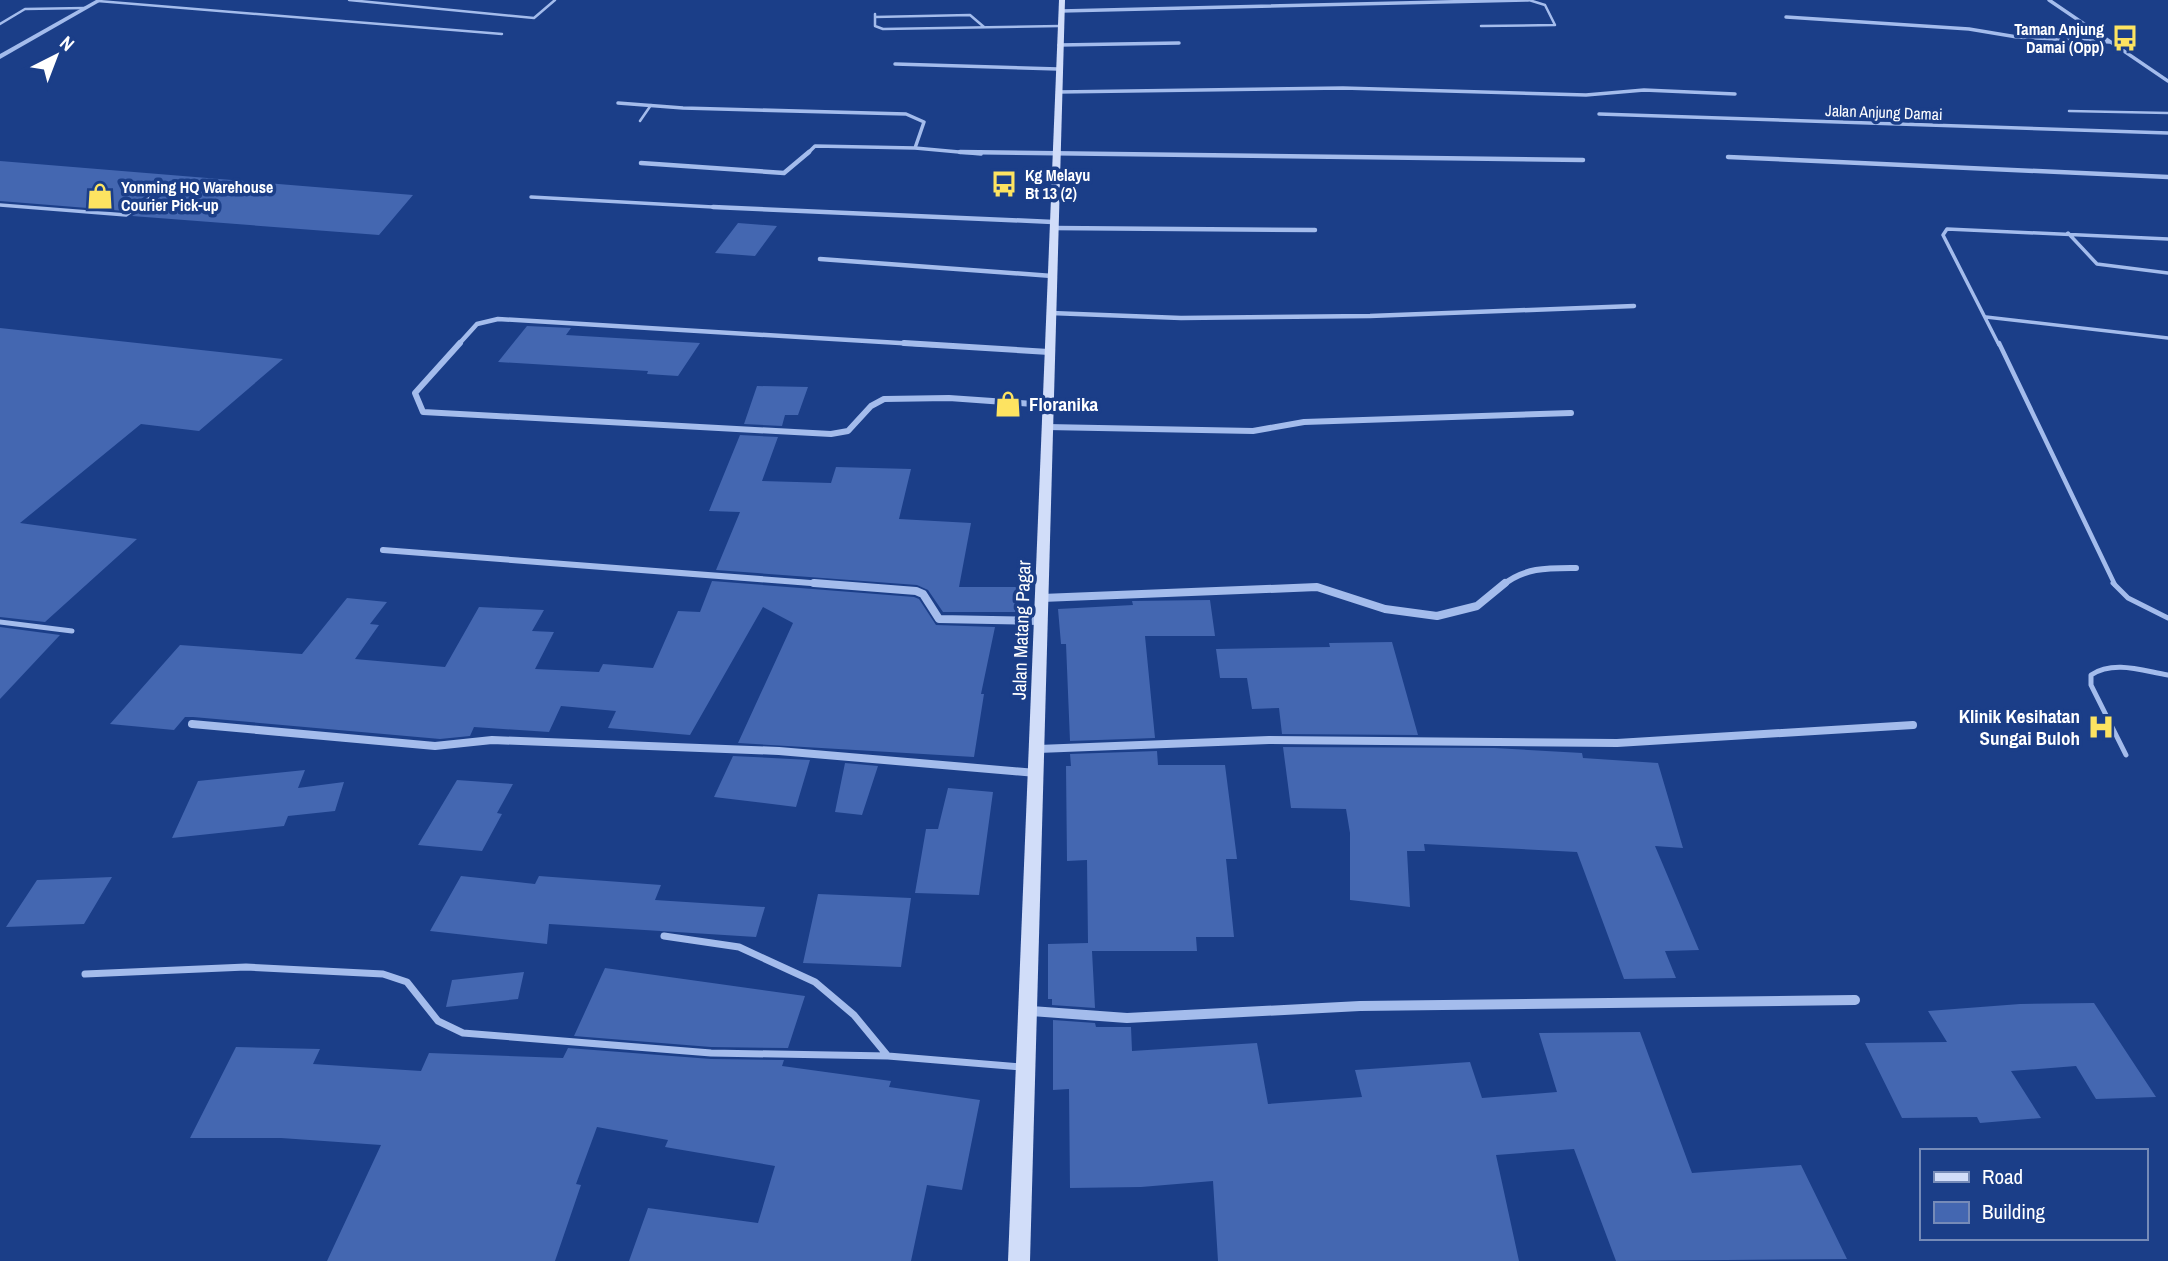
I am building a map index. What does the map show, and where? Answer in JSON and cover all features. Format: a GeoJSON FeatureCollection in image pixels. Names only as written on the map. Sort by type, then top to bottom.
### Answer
{"type":"FeatureCollection","features":[{"type":"Feature","properties":{"kind":"main road","name":"Jalan Matang Pagar"},"geometry":{"type":"LineString","coordinates":[[1018,1261],[1029,1010],[1061,12]]}},
{"type":"Feature","properties":{"kind":"street"},"geometry":{"type":"LineString","coordinates":[[1061,12],[1528,0]]}},
{"type":"Feature","properties":{"kind":"street"},"geometry":{"type":"LineString","coordinates":[[2049,0],[2168,80]]}},
{"type":"Feature","properties":{"kind":"street"},"geometry":{"type":"LineString","coordinates":[[0,57],[99,1]]}},
{"type":"Feature","properties":{"kind":"street"},"geometry":{"type":"LineString","coordinates":[[1786,17],[1969,29],[2017,37],[2110,42]]}},
{"type":"Feature","properties":{"kind":"street"},"geometry":{"type":"LineString","coordinates":[[1059,45],[1179,43]]}},
{"type":"Feature","properties":{"kind":"street"},"geometry":{"type":"LineString","coordinates":[[895,64],[1058,69]]}},
{"type":"Feature","properties":{"kind":"street"},"geometry":{"type":"LineString","coordinates":[[1058,92],[1343,88],[1586,95],[1644,90],[1735,94]]}},
{"type":"Feature","properties":{"kind":"street"},"geometry":{"type":"LineString","coordinates":[[618,103],[906,114],[924,122],[915,148]]}},
{"type":"Feature","properties":{"kind":"street","name":"Jalan Anjung Damai"},"geometry":{"type":"LineString","coordinates":[[1599,114],[2168,134]]}},
{"type":"Feature","properties":{"kind":"street"},"geometry":{"type":"LineString","coordinates":[[641,163],[784,173],[792,169],[814,146],[915,148],[1055,156],[1275,155],[1583,160]]}},
{"type":"Feature","properties":{"kind":"street"},"geometry":{"type":"LineString","coordinates":[[1728,157],[2168,177]]}},
{"type":"Feature","properties":{"kind":"street"},"geometry":{"type":"LineString","coordinates":[[713,207],[1053,225],[1315,230]]}},
{"type":"Feature","properties":{"kind":"street"},"geometry":{"type":"LineString","coordinates":[[820,259],[1052,276]]}},
{"type":"Feature","properties":{"kind":"street"},"geometry":{"type":"LineString","coordinates":[[1051,313],[1181,318],[1370,316],[1634,306]]}},
{"type":"Feature","properties":{"kind":"street"},"geometry":{"type":"LineString","coordinates":[[1048,405],[949,398],[884,399],[871,405],[848,431],[831,434],[423,412],[415,394],[477,324],[498,319],[1049,352]]}},
{"type":"Feature","properties":{"kind":"street"},"geometry":{"type":"LineString","coordinates":[[1047,427],[1254,431],[1304,422],[1571,413]]}},
{"type":"Feature","properties":{"kind":"street"},"geometry":{"type":"LineString","coordinates":[[383,550],[916,591],[923,594],[939,619],[1041,621]]}},
{"type":"Feature","properties":{"kind":"street"},"geometry":{"type":"LineString","coordinates":[[1042,598],[1317,587],[1385,609],[1437,615],[1476,606],[1514,576],[1539,568],[1576,569]]}},
{"type":"Feature","properties":{"kind":"street"},"geometry":{"type":"LineString","coordinates":[[192,724],[435,746],[492,740],[779,751],[1036,773]]}},
{"type":"Feature","properties":{"kind":"street"},"geometry":{"type":"LineString","coordinates":[[1037,749],[1269,740],[1617,743],[1913,725]]}},
{"type":"Feature","properties":{"kind":"street"},"geometry":{"type":"LineString","coordinates":[[1029,1010],[1128,1018],[1360,1006],[1855,1000]]}},
{"type":"Feature","properties":{"kind":"lane"},"geometry":{"type":"LineString","coordinates":[[349,0],[534,18],[555,0]]}},
{"type":"Feature","properties":{"kind":"lane"},"geometry":{"type":"LineString","coordinates":[[1481,26],[1555,25],[1545,5],[1528,0]]}},
{"type":"Feature","properties":{"kind":"lane"},"geometry":{"type":"LineString","coordinates":[[99,1],[502,34]]}},
{"type":"Feature","properties":{"kind":"lane"},"geometry":{"type":"LineString","coordinates":[[0,24],[24,9],[85,8]]}},
{"type":"Feature","properties":{"kind":"lane"},"geometry":{"type":"LineString","coordinates":[[984,27],[970,15],[875,15],[875,26],[883,29],[984,27],[1061,12]]}},
{"type":"Feature","properties":{"kind":"lane"},"geometry":{"type":"LineString","coordinates":[[640,121],[651,105]]}},
{"type":"Feature","properties":{"kind":"lane"},"geometry":{"type":"LineString","coordinates":[[2069,111],[2168,113]]}},
{"type":"Feature","properties":{"kind":"lane"},"geometry":{"type":"LineString","coordinates":[[0,205],[126,215],[163,189]]}},
{"type":"Feature","properties":{"kind":"lane"},"geometry":{"type":"LineString","coordinates":[[531,197],[713,207]]}},
{"type":"Feature","properties":{"kind":"lane"},"geometry":{"type":"LineString","coordinates":[[2168,239],[1947,229],[1943,235],[1986,317],[2112,582],[2128,598],[2168,618]]}},
{"type":"Feature","properties":{"kind":"lane"},"geometry":{"type":"LineString","coordinates":[[2068,233],[2091,261],[2097,264],[2168,273]]}},
{"type":"Feature","properties":{"kind":"lane"},"geometry":{"type":"LineString","coordinates":[[1986,317],[2168,338]]}},
{"type":"Feature","properties":{"kind":"lane"},"geometry":{"type":"LineString","coordinates":[[0,622],[72,631]]}},
{"type":"Feature","properties":{"kind":"lane"},"geometry":{"type":"LineString","coordinates":[[2126,755],[2091,685],[2091,675],[2097,669],[2110,667],[2168,675]]}},
{"type":"Feature","properties":{"kind":"lane"},"geometry":{"type":"LineString","coordinates":[[664,936],[739,947],[815,982],[854,1015],[888,1056]]}},
{"type":"Feature","properties":{"kind":"lane"},"geometry":{"type":"LineString","coordinates":[[85,974],[290,966],[362,972],[395,977],[414,987],[424,1007],[435,1020],[445,1028],[463,1033],[712,1053],[888,1056],[1027,1068]]}},
{"type":"Feature","properties":{"kind":"building"},"geometry":{"type":"Polygon","coordinates":[[[0,161],[413,195],[379,235],[132,216],[166,193],[166,186],[160,185],[125,211],[0,201],[0,161]]]}},
{"type":"Feature","properties":{"kind":"building"},"geometry":{"type":"Polygon","coordinates":[[[738,223],[777,226],[755,256],[715,253],[738,223]]]}},
{"type":"Feature","properties":{"kind":"building"},"geometry":{"type":"Polygon","coordinates":[[[527,326],[571,328],[566,335],[700,343],[678,376],[647,374],[648,371],[498,362],[527,326]]]}},
{"type":"Feature","properties":{"kind":"building"},"geometry":{"type":"Polygon","coordinates":[[[0,328],[283,359],[199,431],[141,424],[20,523],[137,539],[45,622],[0,617],[0,328]]]}},
{"type":"Feature","properties":{"kind":"building"},"geometry":{"type":"Polygon","coordinates":[[[757,386],[808,387],[798,415],[785,415],[782,426],[744,424],[757,386]]]}},
{"type":"Feature","properties":{"kind":"building"},"geometry":{"type":"Polygon","coordinates":[[[740,435],[778,437],[762,481],[831,483],[836,467],[911,469],[899,519],[971,523],[959,587],[1018,587],[1017,612],[943,612],[928,590],[917,585],[716,570],[740,512],[709,511],[740,435]]]}},
{"type":"Feature","properties":{"kind":"building"},"geometry":{"type":"Polygon","coordinates":[[[712,581],[914,597],[919,599],[936,625],[995,627],[981,694],[984,694],[974,757],[738,743],[793,623],[763,607],[690,735],[608,728],[616,711],[561,706],[549,732],[474,727],[470,736],[440,739],[193,717],[185,717],[174,730],[110,724],[180,645],[302,654],[347,598],[387,602],[370,624],[379,625],[355,659],[445,667],[479,607],[544,610],[532,631],[554,632],[535,669],[599,672],[603,664],[653,668],[678,611],[700,612],[712,581]]]}},
{"type":"Feature","properties":{"kind":"building"},"geometry":{"type":"Polygon","coordinates":[[[1210,600],[1215,636],[1145,636],[1155,738],[1070,741],[1066,644],[1061,644],[1058,609],[1133,605],[1132,601],[1210,600]]]}},
{"type":"Feature","properties":{"kind":"building"},"geometry":{"type":"Polygon","coordinates":[[[0,627],[60,635],[0,699],[0,627]]]}},
{"type":"Feature","properties":{"kind":"building"},"geometry":{"type":"Polygon","coordinates":[[[1392,642],[1418,735],[1282,734],[1279,708],[1252,709],[1247,678],[1220,678],[1216,649],[1330,647],[1329,643],[1392,642]]]}},
{"type":"Feature","properties":{"kind":"building"},"geometry":{"type":"Polygon","coordinates":[[[1283,747],[1494,748],[1582,753],[1583,758],[1658,763],[1683,848],[1655,846],[1699,950],[1665,951],[1676,978],[1624,979],[1577,852],[1424,844],[1425,851],[1407,851],[1410,907],[1350,900],[1350,833],[1346,809],[1291,808],[1283,747]]]}},
{"type":"Feature","properties":{"kind":"building"},"geometry":{"type":"Polygon","coordinates":[[[1157,751],[1158,765],[1225,765],[1237,859],[1226,859],[1234,937],[1196,937],[1197,951],[1092,951],[1095,1008],[1052,1005],[1052,999],[1048,999],[1048,944],[1088,943],[1087,860],[1067,861],[1066,766],[1071,766],[1070,754],[1157,751]]]}},
{"type":"Feature","properties":{"kind":"building"},"geometry":{"type":"Polygon","coordinates":[[[733,756],[810,760],[796,807],[714,797],[733,756]]]}},
{"type":"Feature","properties":{"kind":"building"},"geometry":{"type":"Polygon","coordinates":[[[845,763],[878,766],[862,815],[835,812],[845,763]]]}},
{"type":"Feature","properties":{"kind":"building"},"geometry":{"type":"Polygon","coordinates":[[[305,770],[298,788],[344,782],[335,811],[288,816],[284,826],[172,838],[198,781],[305,770]]]}},
{"type":"Feature","properties":{"kind":"building"},"geometry":{"type":"Polygon","coordinates":[[[457,780],[513,784],[497,813],[502,814],[482,851],[418,845],[457,780]]]}},
{"type":"Feature","properties":{"kind":"building"},"geometry":{"type":"Polygon","coordinates":[[[948,788],[993,792],[979,895],[915,893],[926,829],[938,829],[948,788]]]}},
{"type":"Feature","properties":{"kind":"building"},"geometry":{"type":"Polygon","coordinates":[[[461,876],[535,884],[539,876],[661,885],[655,900],[765,907],[756,937],[549,924],[547,944],[430,931],[461,876]]]}},
{"type":"Feature","properties":{"kind":"building"},"geometry":{"type":"Polygon","coordinates":[[[112,877],[84,924],[6,927],[37,880],[112,877]]]}},
{"type":"Feature","properties":{"kind":"building"},"geometry":{"type":"Polygon","coordinates":[[[818,894],[911,898],[901,967],[803,963],[818,894]]]}},
{"type":"Feature","properties":{"kind":"building"},"geometry":{"type":"Polygon","coordinates":[[[605,968],[805,996],[788,1048],[711,1047],[574,1036],[605,968]]]}},
{"type":"Feature","properties":{"kind":"building"},"geometry":{"type":"Polygon","coordinates":[[[524,972],[518,999],[446,1007],[452,980],[524,972]]]}},
{"type":"Feature","properties":{"kind":"building"},"geometry":{"type":"Polygon","coordinates":[[[2094,1003],[2156,1097],[2096,1099],[2076,1066],[2011,1071],[2041,1118],[1980,1123],[1977,1117],[1902,1118],[1865,1043],[1947,1042],[1928,1011],[2020,1004],[2094,1003]]]}},
{"type":"Feature","properties":{"kind":"building"},"geometry":{"type":"Polygon","coordinates":[[[1053,1020],[1095,1023],[1096,1027],[1131,1027],[1132,1051],[1257,1043],[1268,1104],[1362,1097],[1355,1070],[1470,1062],[1482,1098],[1557,1092],[1539,1033],[1640,1032],[1692,1173],[1801,1165],[1847,1259],[1616,1261],[1574,1149],[1496,1155],[1519,1261],[1218,1261],[1213,1181],[1141,1187],[1070,1188],[1069,1089],[1053,1090],[1053,1020]]]}},
{"type":"Feature","properties":{"kind":"building"},"geometry":{"type":"Polygon","coordinates":[[[236,1047],[320,1049],[313,1064],[421,1071],[429,1053],[563,1058],[568,1048],[711,1059],[784,1060],[782,1066],[891,1081],[889,1087],[980,1100],[962,1190],[927,1185],[911,1261],[629,1261],[648,1208],[758,1223],[775,1166],[665,1147],[668,1140],[597,1127],[576,1184],[581,1185],[555,1261],[327,1261],[381,1145],[281,1138],[190,1138],[236,1047]]]}},
{"type":"Feature","properties":{"kind":"place","name":"Taman Anjung Damai (Opp)"},"geometry":{"type":"Point","coordinates":[2125,38]}},
{"type":"Feature","properties":{"kind":"place","name":"Kg Melayu Bt 13 (2)"},"geometry":{"type":"Point","coordinates":[1004,184]}},
{"type":"Feature","properties":{"kind":"place","name":"Yonming HQ Warehouse Courier Pick-up"},"geometry":{"type":"Point","coordinates":[100,196]}},
{"type":"Feature","properties":{"kind":"place","name":"Floranika"},"geometry":{"type":"Point","coordinates":[1008,404]}},
{"type":"Feature","properties":{"kind":"place","name":"Klinik Kesihatan Sungai Buloh"},"geometry":{"type":"Point","coordinates":[2101,727]}}]}
